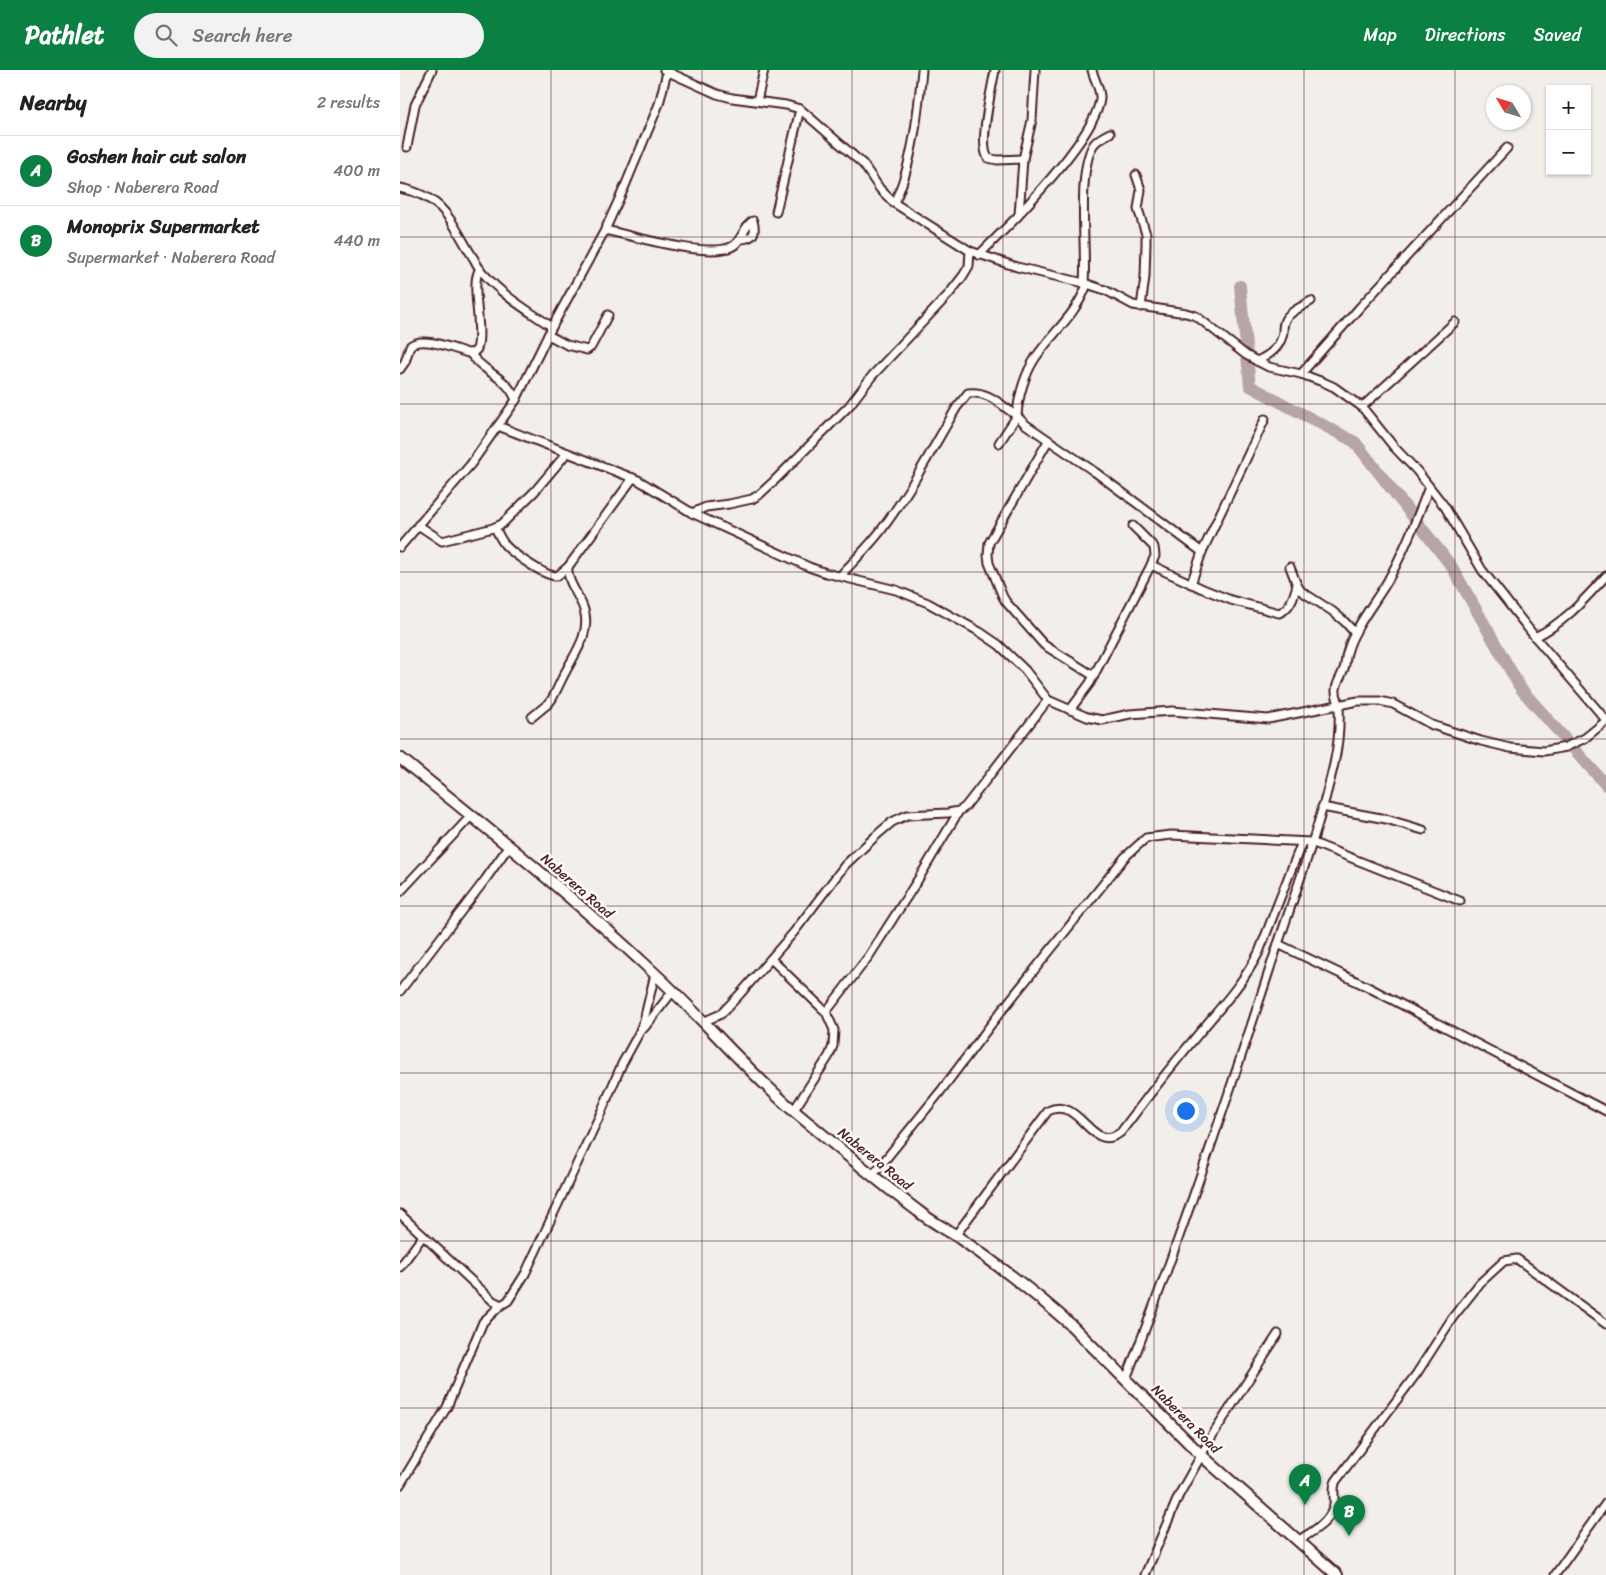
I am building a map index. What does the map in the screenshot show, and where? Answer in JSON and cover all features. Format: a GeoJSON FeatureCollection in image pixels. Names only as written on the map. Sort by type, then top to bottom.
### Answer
{"type":"FeatureCollection","features":[{"type":"Feature","properties":{"kind":"street"},"geometry":{"type":"LineString","coordinates":[[407,147],[414,105],[432,70]]}},
{"type":"Feature","properties":{"kind":"street"},"geometry":{"type":"LineString","coordinates":[[757,101],[764,70]]}},
{"type":"Feature","properties":{"kind":"street"},"geometry":{"type":"LineString","coordinates":[[894,203],[900,190],[909,156],[922,70]]}},
{"type":"Feature","properties":{"kind":"street"},"geometry":{"type":"LineString","coordinates":[[995,70],[984,136],[985,154],[988,158],[997,160],[1023,159]]}},
{"type":"Feature","properties":{"kind":"street"},"geometry":{"type":"LineString","coordinates":[[1018,215],[1023,159],[1031,128],[1036,70]]}},
{"type":"Feature","properties":{"kind":"street"},"geometry":{"type":"LineString","coordinates":[[979,255],[1018,215],[1071,152],[1091,124],[1097,111],[1100,97],[1092,70]]}},
{"type":"Feature","properties":{"kind":"street"},"geometry":{"type":"LineString","coordinates":[[400,547],[444,498],[471,464],[516,400],[552,327],[605,230],[659,104],[668,72],[717,94],[800,109],[863,164],[880,189],[894,203],[970,251],[1049,275],[1085,283],[1141,307],[1186,312],[1196,316],[1246,355],[1257,361],[1279,370],[1301,374],[1334,387],[1362,407],[1394,447],[1430,487],[1445,507],[1482,570],[1535,637],[1605,717],[1585,738],[1566,747],[1544,751],[1510,748],[1481,741],[1432,725],[1393,704],[1380,701],[1358,701],[1268,719],[1172,711],[1130,714],[1102,720],[1088,717],[1048,700],[1016,660],[999,645],[980,632],[928,603],[906,593],[809,567],[692,513],[633,478],[498,426]]}},
{"type":"Feature","properties":{"kind":"street"},"geometry":{"type":"LineString","coordinates":[[776,212],[800,109]]}},
{"type":"Feature","properties":{"kind":"street"},"geometry":{"type":"LineString","coordinates":[[999,443],[1017,416],[1029,369],[1041,350],[1073,313],[1083,295],[1085,283],[1084,206],[1086,168],[1093,146],[1101,138],[1110,134]]}},
{"type":"Feature","properties":{"kind":"street"},"geometry":{"type":"LineString","coordinates":[[1301,374],[1507,148]]}},
{"type":"Feature","properties":{"kind":"street"},"geometry":{"type":"LineString","coordinates":[[1136,175],[1141,190],[1138,208],[1146,234],[1145,277],[1141,307]]}},
{"type":"Feature","properties":{"kind":"street"},"geometry":{"type":"LineString","coordinates":[[400,188],[414,191],[434,202],[448,215],[480,269],[495,285],[552,327]]}},
{"type":"Feature","properties":{"kind":"street"},"geometry":{"type":"LineString","coordinates":[[605,230],[711,251],[732,247],[740,239]]}},
{"type":"Feature","properties":{"kind":"street"},"geometry":{"type":"LineString","coordinates":[[692,513],[706,507],[752,499],[781,475],[849,406],[872,376],[953,289],[968,266],[970,251]]}},
{"type":"Feature","properties":{"kind":"street"},"geometry":{"type":"LineString","coordinates":[[470,353],[477,349],[479,344],[479,315],[475,282],[476,273],[480,269]]}},
{"type":"Feature","properties":{"kind":"street"},"geometry":{"type":"LineString","coordinates":[[1257,361],[1274,351],[1283,334],[1284,320],[1311,301]]}},
{"type":"Feature","properties":{"kind":"street"},"geometry":{"type":"LineString","coordinates":[[548,335],[567,345],[587,350],[608,315]]}},
{"type":"Feature","properties":{"kind":"street"},"geometry":{"type":"LineString","coordinates":[[1362,407],[1455,322]]}},
{"type":"Feature","properties":{"kind":"street"},"geometry":{"type":"LineString","coordinates":[[400,369],[405,362],[410,346],[418,342],[426,342],[470,353],[478,362],[510,386],[516,400]]}},
{"type":"Feature","properties":{"kind":"street"},"geometry":{"type":"LineString","coordinates":[[840,576],[892,516],[957,407],[972,392],[987,396],[1017,416],[1048,441],[1095,472],[1202,552]]}},
{"type":"Feature","properties":{"kind":"street"},"geometry":{"type":"LineString","coordinates":[[1191,584],[1202,552],[1265,419]]}},
{"type":"Feature","properties":{"kind":"street"},"geometry":{"type":"LineString","coordinates":[[1048,441],[989,543],[988,556],[1003,597],[1033,634],[1048,649],[1094,676]]}},
{"type":"Feature","properties":{"kind":"street"},"geometry":{"type":"LineString","coordinates":[[418,525],[442,541],[495,527],[506,520],[535,491],[567,453]]}},
{"type":"Feature","properties":{"kind":"street"},"geometry":{"type":"LineString","coordinates":[[495,527],[507,547],[519,557],[547,574],[557,576],[568,567],[633,478]]}},
{"type":"Feature","properties":{"kind":"street"},"geometry":{"type":"LineString","coordinates":[[1126,1379],[1230,1094],[1278,944],[1306,866],[1334,762],[1339,705],[1336,696],[1336,685],[1345,669],[1346,654],[1355,633],[1388,581],[1417,521],[1430,487]]}},
{"type":"Feature","properties":{"kind":"street"},"geometry":{"type":"LineString","coordinates":[[1070,710],[1085,692],[1152,565],[1155,556],[1154,547],[1133,526]]}},
{"type":"Feature","properties":{"kind":"street"},"geometry":{"type":"LineString","coordinates":[[1152,565],[1191,584],[1231,600],[1280,613],[1286,610],[1292,601],[1297,585]]}},
{"type":"Feature","properties":{"kind":"street"},"geometry":{"type":"LineString","coordinates":[[532,717],[552,699],[583,638],[585,628],[584,611],[568,574],[568,567]]}},
{"type":"Feature","properties":{"kind":"street"},"geometry":{"type":"LineString","coordinates":[[1290,568],[1301,591],[1344,620],[1355,633]]}},
{"type":"Feature","properties":{"kind":"street"},"geometry":{"type":"LineString","coordinates":[[1535,637],[1548,631],[1565,619],[1606,576]]}},
{"type":"Feature","properties":{"kind":"street"},"geometry":{"type":"LineString","coordinates":[[826,1012],[869,956],[920,878],[959,811],[972,799],[1048,700]]}},
{"type":"Feature","properties":{"kind":"street","name":"Naberera Road"},"geometry":{"type":"LineString","coordinates":[[400,758],[594,918],[705,1021],[767,1085],[872,1176],[1049,1306],[1126,1379],[1201,1455],[1337,1575]]}},
{"type":"Feature","properties":{"kind":"street"},"geometry":{"type":"LineString","coordinates":[[1322,808],[1386,818],[1423,830]]}},
{"type":"Feature","properties":{"kind":"street"},"geometry":{"type":"LineString","coordinates":[[705,1021],[724,1011],[794,932],[846,865],[892,822],[907,815],[959,811]]}},
{"type":"Feature","properties":{"kind":"street"},"geometry":{"type":"LineString","coordinates":[[400,892],[471,816]]}},
{"type":"Feature","properties":{"kind":"street"},"geometry":{"type":"LineString","coordinates":[[872,1176],[1125,857],[1146,838],[1171,835],[1312,842],[1460,901]]}},
{"type":"Feature","properties":{"kind":"street"},"geometry":{"type":"LineString","coordinates":[[955,1236],[1048,1111],[1056,1107],[1068,1109],[1096,1134],[1108,1139],[1116,1137],[1121,1132],[1247,974],[1260,952],[1302,842]]}},
{"type":"Feature","properties":{"kind":"street"},"geometry":{"type":"LineString","coordinates":[[400,991],[509,846]]}},
{"type":"Feature","properties":{"kind":"street"},"geometry":{"type":"LineString","coordinates":[[1278,944],[1364,985],[1606,1111]]}},
{"type":"Feature","properties":{"kind":"street"},"geometry":{"type":"LineString","coordinates":[[771,959],[826,1012],[834,1030],[833,1046],[818,1074],[794,1110]]}},
{"type":"Feature","properties":{"kind":"street"},"geometry":{"type":"LineString","coordinates":[[400,1485],[447,1406],[483,1322],[501,1304],[506,1303],[510,1299],[525,1274],[622,1064],[639,1033],[655,974]]}},
{"type":"Feature","properties":{"kind":"street"},"geometry":{"type":"LineString","coordinates":[[639,1033],[673,991]]}},
{"type":"Feature","properties":{"kind":"street"},"geometry":{"type":"LineString","coordinates":[[400,1214],[493,1301],[501,1304]]}},
{"type":"Feature","properties":{"kind":"street"},"geometry":{"type":"LineString","coordinates":[[400,1267],[423,1236]]}},
{"type":"Feature","properties":{"kind":"street"},"geometry":{"type":"LineString","coordinates":[[1298,1541],[1326,1521],[1333,1508],[1336,1480],[1417,1373],[1453,1317],[1480,1283],[1504,1261],[1517,1259],[1606,1324]]}},
{"type":"Feature","properties":{"kind":"street"},"geometry":{"type":"LineString","coordinates":[[1145,1575],[1180,1495],[1201,1455],[1278,1334]]}},
{"type":"Feature","properties":{"kind":"street"},"geometry":{"type":"LineString","coordinates":[[1555,1575],[1606,1503]]}},
{"type":"Feature","properties":{"kind":"waterway"},"geometry":{"type":"LineString","coordinates":[[1240,286],[1250,386],[1355,442],[1452,567],[1521,689],[1567,741]]}},
{"type":"Feature","properties":{"kind":"waterway"},"geometry":{"type":"LineString","coordinates":[[1574,749],[1606,785]]}},
{"type":"Feature","properties":{"kind":"place","name":"Goshen hair cut salon"},"geometry":{"type":"Point","coordinates":[1305,1505]}},
{"type":"Feature","properties":{"kind":"place","name":"Monoprix Supermarket"},"geometry":{"type":"Point","coordinates":[1349,1536]}}]}
